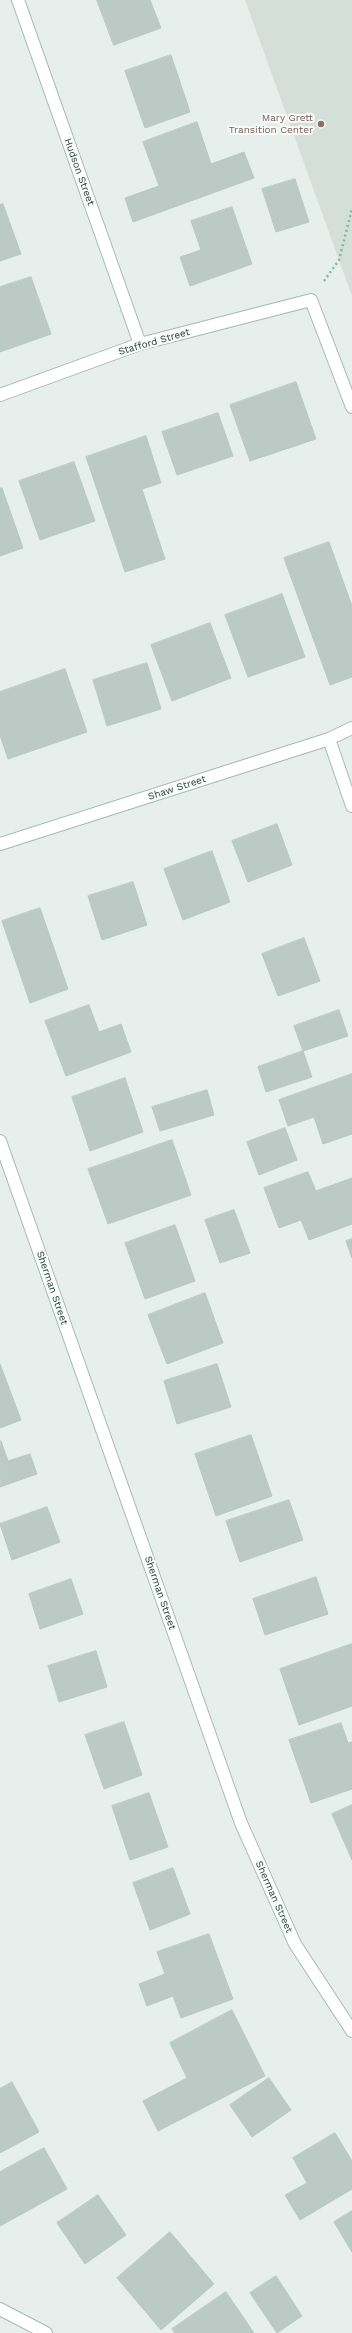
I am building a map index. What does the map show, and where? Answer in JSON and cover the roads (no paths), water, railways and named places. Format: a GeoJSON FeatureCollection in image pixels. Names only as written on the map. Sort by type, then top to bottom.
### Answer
{"type":"FeatureCollection","features":[{"type":"Feature","properties":{"kind":"street","name":"Hudson Street"},"geometry":{"type":"LineString","coordinates":[[18,0],[140,344]]}},
{"type":"Feature","properties":{"kind":"street","name":"Stafford Street"},"geometry":{"type":"LineString","coordinates":[[0,395],[140,344],[311,300],[352,407]]}},
{"type":"Feature","properties":{"kind":"street","name":"Shaw Street"},"geometry":{"type":"LineString","coordinates":[[0,844],[330,739],[352,728]]}},
{"type":"Feature","properties":{"kind":"street"},"geometry":{"type":"LineString","coordinates":[[330,739],[352,806]]}},
{"type":"Feature","properties":{"kind":"street","name":"Sherman Street"},"geometry":{"type":"LineString","coordinates":[[0,1141],[241,1823],[295,1944],[352,2031]]}},
{"type":"Feature","properties":{"kind":"street"},"geometry":{"type":"LineString","coordinates":[[0,2309],[46,2333]]}},
{"type":"Feature","properties":{"kind":"place","name":"Mary Grett Transition Center"},"geometry":{"type":"Point","coordinates":[321,124]}}]}
